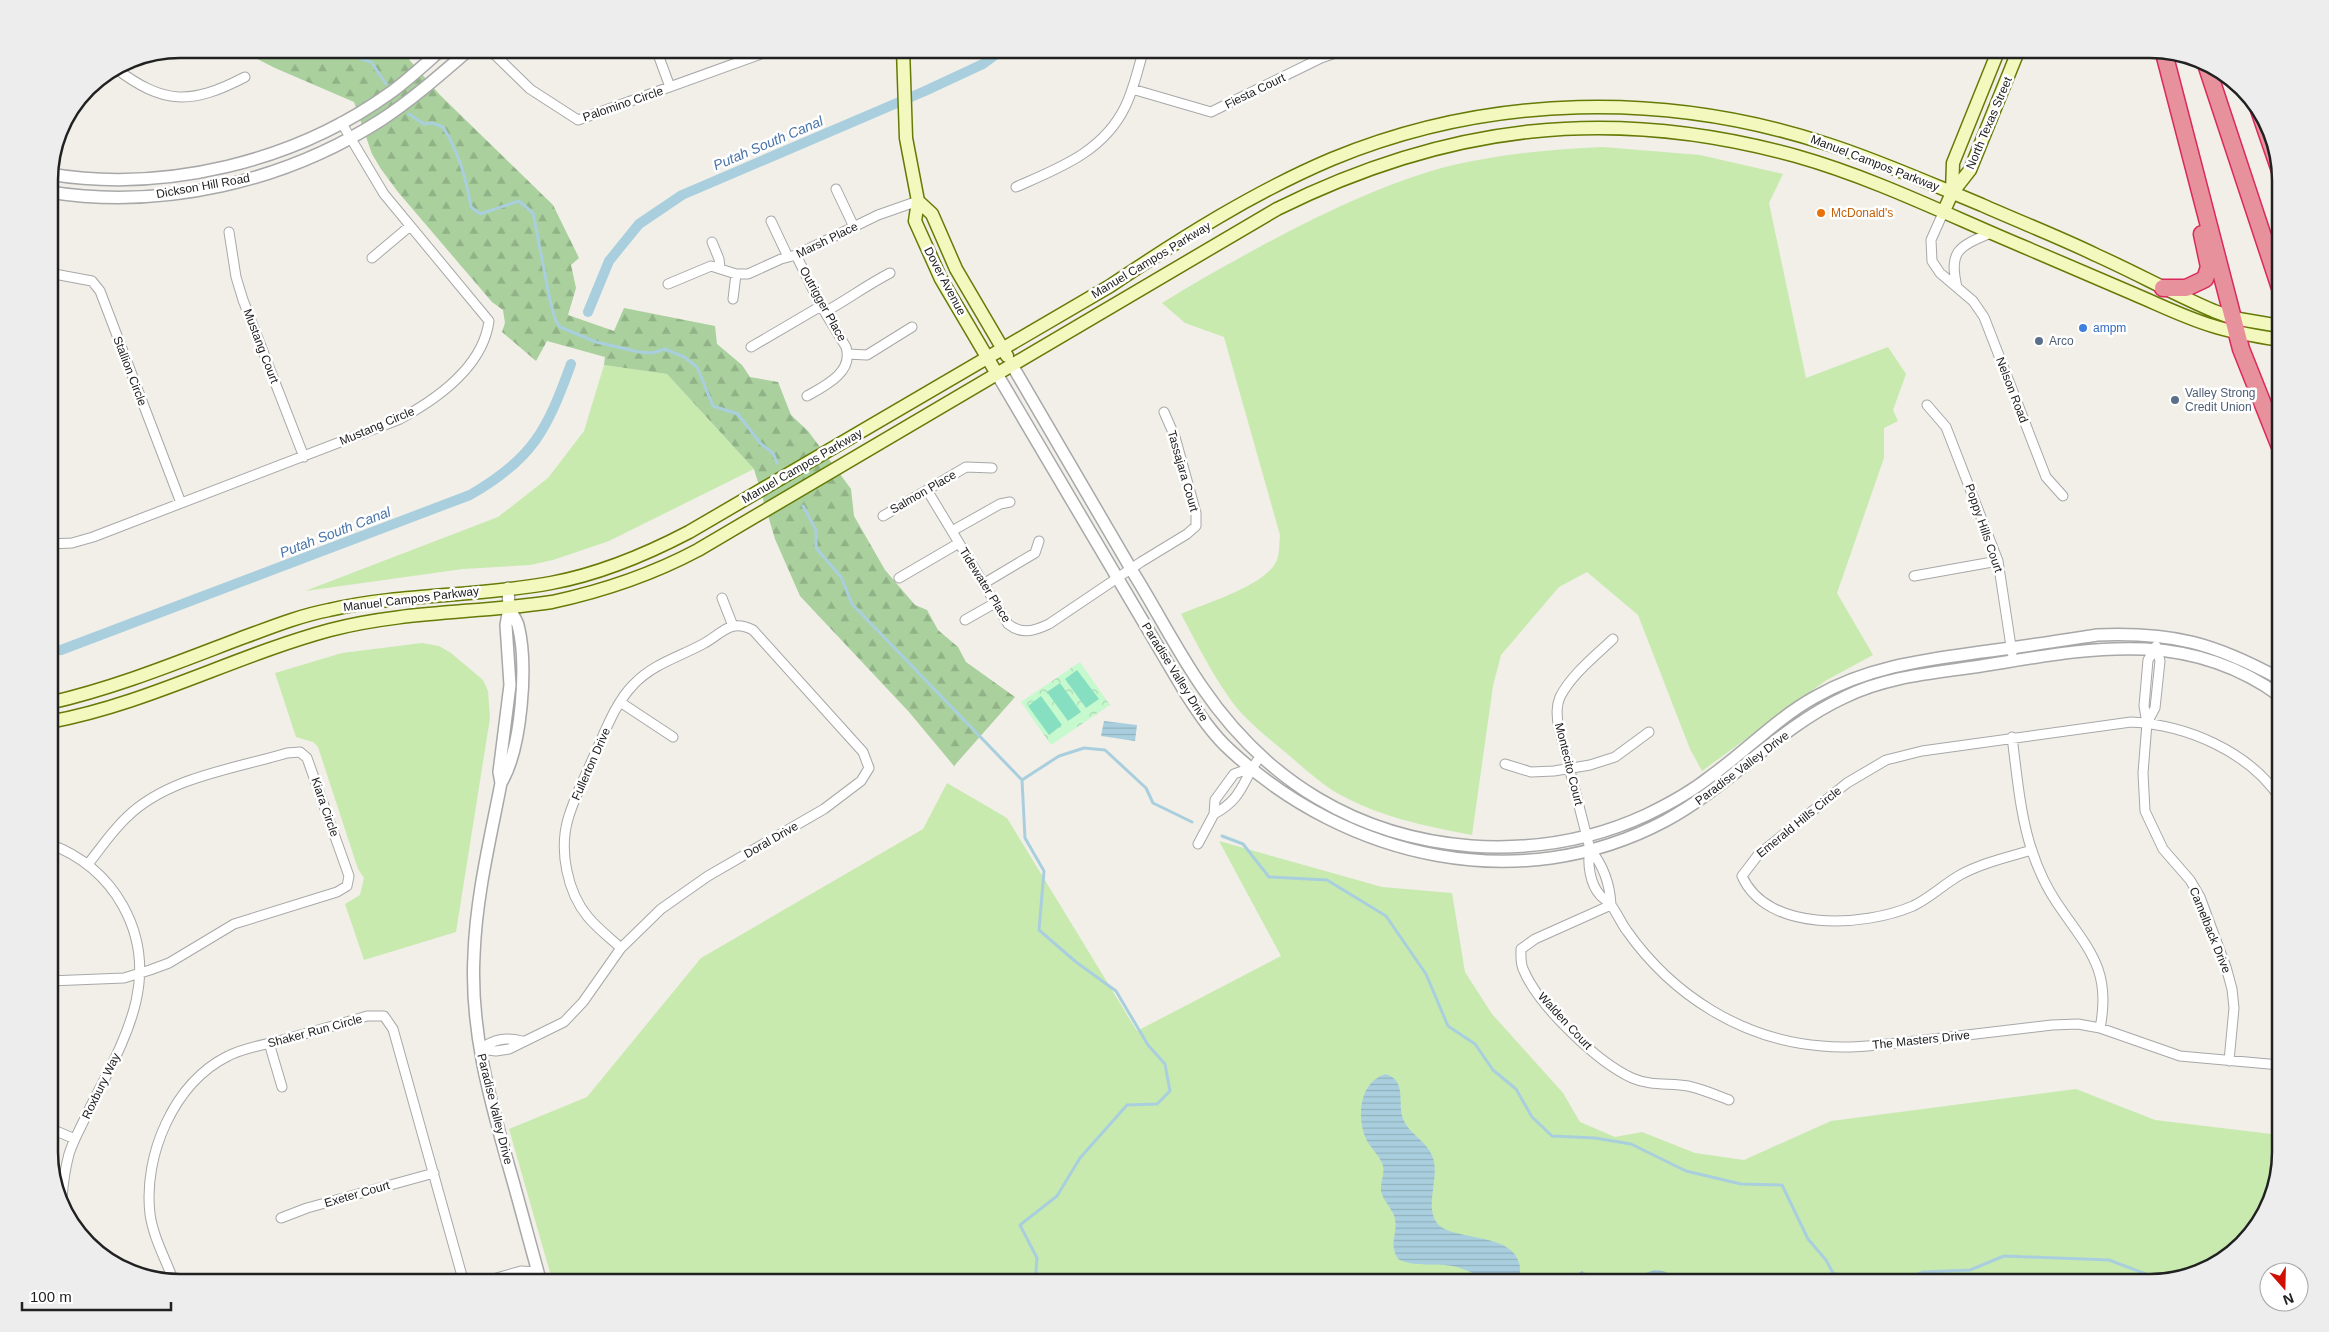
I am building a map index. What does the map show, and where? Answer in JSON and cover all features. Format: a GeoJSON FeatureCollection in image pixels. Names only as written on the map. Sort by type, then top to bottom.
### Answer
{"type":"FeatureCollection","features":[{"type":"Feature","properties":{"kind":"highway"},"geometry":{"type":"LineString","coordinates":[[2166,59],[2180,116],[2187,133],[2235,325],[2271,425]]}},
{"type":"Feature","properties":{"kind":"highway"},"geometry":{"type":"LineString","coordinates":[[2209,73],[2271,261]]}},
{"type":"Feature","properties":{"kind":"highway"},"geometry":{"type":"LineString","coordinates":[[2163,288],[2186,288],[2198,284],[2205,279],[2208,267],[2181,133],[2180,116]]}},
{"type":"Feature","properties":{"kind":"main road","name":"Dover Avenue"},"geometry":{"type":"LineString","coordinates":[[904,58],[904,90],[909,163],[918,201],[915,221],[928,252],[988,357]]}},
{"type":"Feature","properties":{"kind":"main road","name":"North Texas Street"},"geometry":{"type":"LineString","coordinates":[[1952,193],[1953,163],[1995,58]]}},
{"type":"Feature","properties":{"kind":"main road","name":"North Texas Street"},"geometry":{"type":"LineString","coordinates":[[1943,213],[1952,193],[1970,170],[2015,58]]}},
{"type":"Feature","properties":{"kind":"main road","name":"Manuel Campos Parkway"},"geometry":{"type":"LineString","coordinates":[[58,701],[114,687],[286,622],[327,610],[403,598],[508,588],[578,577],[634,558],[666,544],[988,357],[1185,239],[1300,174],[1368,146],[1408,133],[1480,116],[1546,108],[1598,106],[1655,108],[1731,118],[1834,146],[1952,193],[2096,255],[2258,336],[2271,338]]}},
{"type":"Feature","properties":{"kind":"main road","name":"Manuel Campos Parkway"},"geometry":{"type":"LineString","coordinates":[[58,720],[120,706],[293,641],[331,630],[363,623],[509,608],[582,596],[642,577],[673,563],[1252,224],[1308,194],[1373,166],[1413,154],[1484,138],[1565,128],[1653,130],[1728,140],[1796,156],[1834,168],[2210,326],[2235,325],[2253,321],[2271,324]]}},
{"type":"Feature","properties":{"kind":"main road","name":"Dover Avenue"},"geometry":{"type":"LineString","coordinates":[[918,201],[932,214],[956,269],[1003,348]]}},
{"type":"Feature","properties":{"kind":"main road","name":"Paradise Valley Drive"},"geometry":{"type":"LineString","coordinates":[[1003,348],[1012,365]]}},
{"type":"Feature","properties":{"kind":"main road","name":"Paradise Valley Drive"},"geometry":{"type":"LineString","coordinates":[[988,357],[998,374]]}},
{"type":"Feature","properties":{"kind":"street","name":"Dickson Hill Road"},"geometry":{"type":"LineString","coordinates":[[58,175],[115,179],[169,176],[200,172],[278,150],[341,122],[390,93],[431,58]]}},
{"type":"Feature","properties":{"kind":"street","name":"Dickson Hill Road"},"geometry":{"type":"LineString","coordinates":[[58,193],[89,196],[145,196],[204,189],[284,168],[350,138],[400,107],[459,58]]}},
{"type":"Feature","properties":{"kind":"street","name":"Palomino Circle"},"geometry":{"type":"LineString","coordinates":[[498,58],[530,89],[569,116],[578,120],[750,58]]}},
{"type":"Feature","properties":{"kind":"street"},"geometry":{"type":"LineString","coordinates":[[659,58],[670,87]]}},
{"type":"Feature","properties":{"kind":"street"},"geometry":{"type":"LineString","coordinates":[[1016,187],[1069,163],[1097,144],[1113,127],[1126,107],[1141,58]]}},
{"type":"Feature","properties":{"kind":"street","name":"Fiesta Court"},"geometry":{"type":"LineString","coordinates":[[1132,89],[1211,112],[1321,58]]}},
{"type":"Feature","properties":{"kind":"street"},"geometry":{"type":"LineString","coordinates":[[121,72],[148,90],[180,98],[219,91],[245,78]]}},
{"type":"Feature","properties":{"kind":"street","name":"Mustang Circle"},"geometry":{"type":"LineString","coordinates":[[58,544],[72,543],[93,536],[400,419],[423,407],[464,370],[488,334],[490,321],[384,194],[341,122]]}},
{"type":"Feature","properties":{"kind":"street"},"geometry":{"type":"LineString","coordinates":[[836,189],[854,227]]}},
{"type":"Feature","properties":{"kind":"street","name":"Marsh Place"},"geometry":{"type":"LineString","coordinates":[[736,274],[755,272],[890,210],[918,201]]}},
{"type":"Feature","properties":{"kind":"street","name":"Nelson Road"},"geometry":{"type":"LineString","coordinates":[[1943,213],[1931,240],[1930,254],[1940,273],[1974,301],[1984,317],[2046,477],[2063,496]]}},
{"type":"Feature","properties":{"kind":"street","name":"Outrigger Place"},"geometry":{"type":"LineString","coordinates":[[771,221],[846,347],[847,354]]}},
{"type":"Feature","properties":{"kind":"street"},"geometry":{"type":"LineString","coordinates":[[372,258],[410,226]]}},
{"type":"Feature","properties":{"kind":"street","name":"Mustang Court"},"geometry":{"type":"LineString","coordinates":[[229,232],[236,277],[243,300],[304,457]]}},
{"type":"Feature","properties":{"kind":"street"},"geometry":{"type":"LineString","coordinates":[[1957,287],[1954,266],[1957,252],[1966,244],[1991,233]]}},
{"type":"Feature","properties":{"kind":"street"},"geometry":{"type":"LineString","coordinates":[[712,242],[719,259],[720,268]]}},
{"type":"Feature","properties":{"kind":"street"},"geometry":{"type":"LineString","coordinates":[[668,284],[705,267],[720,268],[736,274],[733,299]]}},
{"type":"Feature","properties":{"kind":"street"},"geometry":{"type":"LineString","coordinates":[[751,347],[823,309],[851,297],[858,289],[890,273]]}},
{"type":"Feature","properties":{"kind":"street","name":"Stallion Circle"},"geometry":{"type":"LineString","coordinates":[[58,275],[92,281],[100,291],[180,503]]}},
{"type":"Feature","properties":{"kind":"street"},"geometry":{"type":"LineString","coordinates":[[808,396],[835,378],[843,368],[847,354],[867,355],[912,327]]}},
{"type":"Feature","properties":{"kind":"street","name":"Paradise Valley Drive"},"geometry":{"type":"LineString","coordinates":[[1012,365],[1201,686],[1220,712],[1260,757],[1294,784],[1329,804],[1375,826],[1425,840],[1488,847],[1548,844],[1586,836],[1621,825],[1680,798],[1711,777],[1791,713],[1840,684],[1889,667],[2097,636],[2157,636],[2205,644],[2228,652],[2272,675]]}},
{"type":"Feature","properties":{"kind":"street","name":"Paradise Valley Drive"},"geometry":{"type":"LineString","coordinates":[[998,374],[1117,578],[1205,723],[1229,750],[1286,795],[1346,829],[1422,853],[1479,860],[1522,860],[1590,849],[1644,831],[1688,809],[1719,787],[1798,724],[1846,696],[1893,680],[2098,649],[2156,649],[2202,658],[2230,668],[2272,691]]}},
{"type":"Feature","properties":{"kind":"street","name":"Poppy Hills Court"},"geometry":{"type":"LineString","coordinates":[[1927,406],[1946,427],[1998,561],[2013,661]]}},
{"type":"Feature","properties":{"kind":"street","name":"Tassajara Court"},"geometry":{"type":"LineString","coordinates":[[1117,578],[1187,534],[1196,526],[1196,513],[1175,437],[1164,412]]}},
{"type":"Feature","properties":{"kind":"street","name":"Salmon Place"},"geometry":{"type":"LineString","coordinates":[[883,516],[966,467],[992,468]]}},
{"type":"Feature","properties":{"kind":"street","name":"Tidewater Place"},"geometry":{"type":"LineString","coordinates":[[927,490],[1008,624],[1017,631],[1027,632],[1049,624],[1117,578]]}},
{"type":"Feature","properties":{"kind":"street"},"geometry":{"type":"LineString","coordinates":[[952,531],[1000,504],[1010,502]]}},
{"type":"Feature","properties":{"kind":"street"},"geometry":{"type":"LineString","coordinates":[[983,584],[1035,553],[1039,541]]}},
{"type":"Feature","properties":{"kind":"street"},"geometry":{"type":"LineString","coordinates":[[899,578],[959,543]]}},
{"type":"Feature","properties":{"kind":"street"},"geometry":{"type":"LineString","coordinates":[[1914,576],[1998,561]]}},
{"type":"Feature","properties":{"kind":"street","name":"Paradise Valley Drive"},"geometry":{"type":"LineString","coordinates":[[508,588],[509,608],[518,624],[523,686],[518,725],[507,773],[501,783],[477,907],[474,956],[480,1049],[485,1077],[539,1274]]}},
{"type":"Feature","properties":{"kind":"street"},"geometry":{"type":"LineString","coordinates":[[722,598],[733,626]]}},
{"type":"Feature","properties":{"kind":"street"},"geometry":{"type":"LineString","coordinates":[[965,620],[995,603]]}},
{"type":"Feature","properties":{"kind":"street","name":"Doral Drive"},"geometry":{"type":"LineString","coordinates":[[480,1049],[496,1052],[510,1049],[522,1041],[542,1034],[564,1022],[583,1002],[621,948],[635,932],[683,892],[824,809],[861,782],[869,768],[863,752],[753,630],[743,625],[733,626]]}},
{"type":"Feature","properties":{"kind":"street","name":"Fullerton Drive"},"geometry":{"type":"LineString","coordinates":[[621,948],[587,916],[576,898],[568,876],[564,851],[567,822],[574,800],[620,702],[633,684],[648,672],[704,644],[733,626]]}},
{"type":"Feature","properties":{"kind":"street","name":"Camelback Drive"},"geometry":{"type":"LineString","coordinates":[[2157,636],[2156,649],[2148,660],[2144,706],[2148,723],[2142,773],[2145,811],[2163,849],[2190,880],[2200,897],[2226,967],[2232,989],[2234,1008],[2229,1060]]}},
{"type":"Feature","properties":{"kind":"street","name":"Montecito Court"},"geometry":{"type":"LineString","coordinates":[[1590,849],[1556,710],[1559,698],[1595,656],[1613,639]]}},
{"type":"Feature","properties":{"kind":"street"},"geometry":{"type":"LineString","coordinates":[[620,702],[673,737]]}},
{"type":"Feature","properties":{"kind":"street"},"geometry":{"type":"LineString","coordinates":[[2148,723],[2185,731],[2224,748],[2247,763],[2272,789]]}},
{"type":"Feature","properties":{"kind":"street","name":"Emerald Hills Circle"},"geometry":{"type":"LineString","coordinates":[[2032,850],[1966,873],[1913,906],[1866,919],[1814,920],[1788,914],[1761,901],[1752,894],[1742,876],[1758,855],[1866,770],[1904,754],[2108,724],[2148,723]]}},
{"type":"Feature","properties":{"kind":"street"},"geometry":{"type":"LineString","coordinates":[[1505,764],[1530,772],[1569,769],[1615,757],[1649,732]]}},
{"type":"Feature","properties":{"kind":"street"},"geometry":{"type":"LineString","coordinates":[[2012,737],[2025,825],[2032,850],[2044,881],[2056,902],[2090,949],[2099,969],[2103,990],[2100,1028]]}},
{"type":"Feature","properties":{"kind":"street","name":"Kiara Circle"},"geometry":{"type":"LineString","coordinates":[[88,864],[128,815],[175,787],[287,753],[300,752],[307,758],[349,876],[347,886],[337,892],[306,903],[234,924],[169,963],[140,973]]}},
{"type":"Feature","properties":{"kind":"street"},"geometry":{"type":"LineString","coordinates":[[1214,814],[1227,807],[1247,783],[1251,768],[1260,757]]}},
{"type":"Feature","properties":{"kind":"street"},"geometry":{"type":"LineString","coordinates":[[1198,844],[1214,814],[1214,800],[1234,774],[1251,768]]}},
{"type":"Feature","properties":{"kind":"street"},"geometry":{"type":"LineString","coordinates":[[58,849],[88,864]]}},
{"type":"Feature","properties":{"kind":"street","name":"The Masters Drive"},"geometry":{"type":"LineString","coordinates":[[1590,849],[1587,863],[1599,894],[1611,905],[1642,952],[1662,974],[1694,1000],[1721,1016],[1756,1032],[1787,1041],[1822,1046],[1851,1047],[2052,1025],[2078,1024],[2120,1034],[2180,1056],[2272,1064]]}},
{"type":"Feature","properties":{"kind":"street","name":"Roxbury Way"},"geometry":{"type":"LineString","coordinates":[[63,1188],[75,1139],[128,1030],[136,1007],[140,973],[140,957],[129,916],[117,896],[88,864]]}},
{"type":"Feature","properties":{"kind":"street","name":"Walden Court"},"geometry":{"type":"LineString","coordinates":[[1611,905],[1535,938],[1521,949],[1520,960],[1524,972],[1547,1004],[1571,1031],[1617,1070],[1648,1083],[1688,1086],[1728,1100]]}},
{"type":"Feature","properties":{"kind":"street"},"geometry":{"type":"LineString","coordinates":[[58,981],[124,978],[140,973]]}},
{"type":"Feature","properties":{"kind":"street","name":"Shaker Run Circle"},"geometry":{"type":"LineString","coordinates":[[171,1273],[150,1216],[148,1191],[151,1169],[171,1111],[195,1078],[212,1064],[230,1055],[367,1016],[384,1016],[393,1029],[462,1274]]}},
{"type":"Feature","properties":{"kind":"street"},"geometry":{"type":"LineString","coordinates":[[268,1043],[282,1087]]}},
{"type":"Feature","properties":{"kind":"street"},"geometry":{"type":"LineString","coordinates":[[58,1132],[75,1139]]}},
{"type":"Feature","properties":{"kind":"street","name":"Exeter Court"},"geometry":{"type":"LineString","coordinates":[[281,1218],[307,1208],[434,1173]]}},
{"type":"Feature","properties":{"kind":"street"},"geometry":{"type":"LineString","coordinates":[[508,1274],[521,1270],[530,1274]]}},
{"type":"Feature","properties":{"kind":"green space"},"geometry":{"type":"Polygon","coordinates":[[[256,58],[408,58],[439,94],[553,205],[579,258],[571,265],[576,288],[568,315],[614,331],[624,308],[715,326],[717,344],[742,365],[750,377],[778,382],[791,415],[808,431],[851,489],[854,516],[885,570],[915,605],[927,610],[938,630],[958,647],[966,662],[1015,697],[954,766],[909,712],[800,596],[775,539],[754,469],[667,374],[604,365],[605,357],[547,341],[536,361],[502,332],[505,323],[503,310],[492,302],[398,192],[381,169],[372,154],[354,102],[256,58]]]}},
{"type":"Feature","properties":{"kind":"green space"},"geometry":{"type":"Polygon","coordinates":[[[1603,147],[1700,155],[1783,174],[1769,203],[1806,378],[1888,347],[1906,374],[1893,410],[1898,421],[1884,428],[1884,458],[1837,593],[1873,655],[1825,681],[1702,771],[1690,749],[1638,615],[1587,572],[1559,587],[1501,655],[1493,686],[1472,835],[1400,819],[1365,807],[1332,790],[1252,723],[1233,703],[1221,686],[1181,614],[1233,593],[1260,579],[1276,562],[1279,552],[1280,535],[1224,337],[1185,323],[1162,303],[1219,269],[1301,225],[1376,191],[1427,172],[1453,165],[1509,155],[1603,147]]]}},
{"type":"Feature","properties":{"kind":"green space"},"geometry":{"type":"Polygon","coordinates":[[[604,365],[667,374],[754,469],[609,541],[553,560],[530,565],[463,569],[305,591],[498,517],[548,478],[584,431],[604,365]]]}},
{"type":"Feature","properties":{"kind":"green space"},"geometry":{"type":"Polygon","coordinates":[[[422,643],[439,646],[451,653],[483,680],[488,691],[490,718],[456,932],[364,960],[345,904],[360,895],[364,878],[358,869],[318,747],[313,742],[296,737],[275,673],[342,653],[422,643]]]}},
{"type":"Feature","properties":{"kind":"green space"},"geometry":{"type":"Polygon","coordinates":[[[1080,662],[1110,705],[1051,745],[1021,702],[1080,662]]]}},
{"type":"Feature","properties":{"kind":"green space"},"geometry":{"type":"Polygon","coordinates":[[[1077,670],[1099,699],[1086,708],[1065,679],[1077,670]]]}},
{"type":"Feature","properties":{"kind":"green space"},"geometry":{"type":"Polygon","coordinates":[[[1060,683],[1081,712],[1068,721],[1047,692],[1060,683]]]}},
{"type":"Feature","properties":{"kind":"green space"},"geometry":{"type":"Polygon","coordinates":[[[1041,696],[1062,725],[1049,735],[1028,706],[1041,696]]]}},
{"type":"Feature","properties":{"kind":"green space"},"geometry":{"type":"Polygon","coordinates":[[[947,783],[1007,818],[1137,1031],[1281,956],[1219,841],[1382,887],[1452,893],[1465,972],[1492,1014],[1563,1093],[1580,1122],[1615,1137],[1642,1132],[1695,1153],[1744,1160],[1831,1121],[2076,1089],[2155,1120],[2272,1134],[2272,1153],[2267,1184],[2255,1214],[2236,1239],[2224,1249],[2196,1265],[2166,1273],[2150,1274],[550,1274],[509,1129],[587,1097],[701,958],[923,829],[947,783]]]}},
{"type":"Feature","properties":{"kind":"water"},"geometry":{"type":"Polygon","coordinates":[[[1104,721],[1137,725],[1135,741],[1101,736],[1104,721]]]}},
{"type":"Feature","properties":{"kind":"water"},"geometry":{"type":"Polygon","coordinates":[[[1386,1074],[1397,1083],[1402,1116],[1405,1123],[1426,1145],[1432,1156],[1435,1169],[1432,1209],[1437,1223],[1444,1229],[1493,1241],[1505,1246],[1514,1253],[1519,1263],[1519,1274],[1475,1274],[1452,1266],[1413,1264],[1398,1259],[1393,1244],[1395,1219],[1381,1191],[1383,1165],[1366,1139],[1361,1120],[1362,1100],[1370,1084],[1386,1074]]]}},
{"type":"Feature","properties":{"kind":"water"},"geometry":{"type":"Polygon","coordinates":[[[1659,1270],[1670,1274],[1644,1274],[1659,1270]]]}},
{"type":"Feature","properties":{"kind":"waterway"},"geometry":{"type":"LineString","coordinates":[[359,58],[371,62],[386,84]]}},
{"type":"Feature","properties":{"kind":"waterway","name":"Putah South Canal"},"geometry":{"type":"LineString","coordinates":[[588,312],[609,261],[639,224],[682,195],[925,91],[983,64],[991,58]]}},
{"type":"Feature","properties":{"kind":"waterway"},"geometry":{"type":"LineString","coordinates":[[409,114],[424,124],[432,123],[443,127],[461,166],[471,207],[480,214],[519,201],[533,213],[550,300],[555,319],[560,327],[596,342],[639,352],[652,353],[665,349],[684,357],[697,367],[713,406],[738,414],[761,444],[773,453],[777,463]]}},
{"type":"Feature","properties":{"kind":"waterway","name":"Putah South Canal"},"geometry":{"type":"LineString","coordinates":[[58,650],[470,495],[509,469],[535,441],[554,407],[571,364]]}},
{"type":"Feature","properties":{"kind":"waterway"},"geometry":{"type":"LineString","coordinates":[[803,506],[816,530],[816,548],[841,577],[852,604],[1022,780],[1025,838],[1044,871],[1039,930],[1076,962],[1116,991],[1148,1045],[1165,1064],[1170,1091],[1157,1104],[1127,1105],[1080,1158],[1057,1196],[1020,1225],[1037,1258],[1036,1274]]}},
{"type":"Feature","properties":{"kind":"waterway"},"geometry":{"type":"LineString","coordinates":[[1022,780],[1059,756],[1084,748],[1105,750],[1146,788],[1153,803],[1192,822]]}},
{"type":"Feature","properties":{"kind":"waterway"},"geometry":{"type":"LineString","coordinates":[[1222,836],[1243,844],[1269,877],[1327,880],[1386,916],[1426,974],[1448,1026],[1475,1044],[1493,1070],[1516,1089],[1532,1117],[1552,1136],[1595,1138],[1631,1144],[1686,1171],[1741,1184],[1782,1185],[1808,1239],[1826,1260],[1833,1273],[1836,1274]]}},
{"type":"Feature","properties":{"kind":"waterway"},"geometry":{"type":"LineString","coordinates":[[1918,1274],[1923,1272],[1970,1270],[2004,1256],[2109,1260],[2146,1274]]}},
{"type":"Feature","properties":{"kind":"place","name":"McDonald's"},"geometry":{"type":"Point","coordinates":[1821,213]}},
{"type":"Feature","properties":{"kind":"place","name":"ampm"},"geometry":{"type":"Point","coordinates":[2083,328]}},
{"type":"Feature","properties":{"kind":"place","name":"Arco"},"geometry":{"type":"Point","coordinates":[2039,341]}},
{"type":"Feature","properties":{"kind":"place","name":"Valley Strong Credit Union"},"geometry":{"type":"Point","coordinates":[2175,400]}}]}
